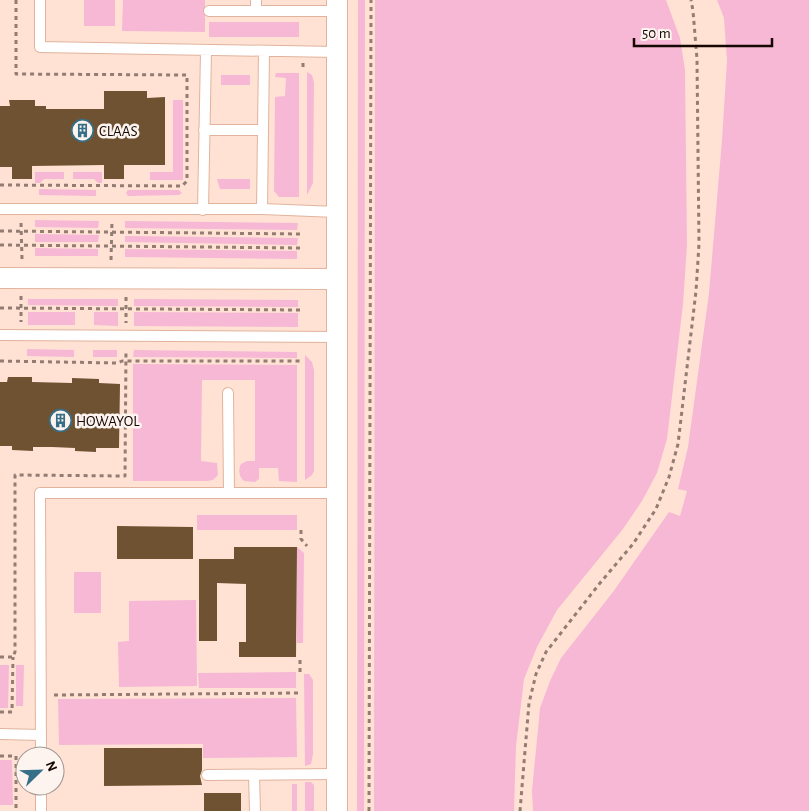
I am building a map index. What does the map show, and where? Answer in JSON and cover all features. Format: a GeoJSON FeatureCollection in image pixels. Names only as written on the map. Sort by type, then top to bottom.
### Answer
{"type":"FeatureCollection","features":[{"type":"Feature","properties":{"kind":"street"},"geometry":{"type":"LineString","coordinates":[[337,6],[337,811]]}},
{"type":"Feature","properties":{"kind":"street"},"geometry":{"type":"LineString","coordinates":[[0,278],[337,279]]}},
{"type":"Feature","properties":{"kind":"lane"},"geometry":{"type":"LineString","coordinates":[[40,0],[40,47],[336,52]]}},
{"type":"Feature","properties":{"kind":"lane"},"geometry":{"type":"LineString","coordinates":[[208,11],[256,5],[337,6]]}},
{"type":"Feature","properties":{"kind":"lane"},"geometry":{"type":"LineString","coordinates":[[203,210],[206,51]]}},
{"type":"Feature","properties":{"kind":"lane"},"geometry":{"type":"LineString","coordinates":[[262,209],[264,52]]}},
{"type":"Feature","properties":{"kind":"lane"},"geometry":{"type":"LineString","coordinates":[[204,130],[263,130]]}},
{"type":"Feature","properties":{"kind":"lane"},"geometry":{"type":"LineString","coordinates":[[0,209],[262,209],[337,212]]}},
{"type":"Feature","properties":{"kind":"lane"},"geometry":{"type":"LineString","coordinates":[[0,335],[337,337]]}},
{"type":"Feature","properties":{"kind":"lane"},"geometry":{"type":"LineString","coordinates":[[228,392],[229,493]]}},
{"type":"Feature","properties":{"kind":"lane"},"geometry":{"type":"LineString","coordinates":[[41,746],[40,493],[337,493]]}},
{"type":"Feature","properties":{"kind":"lane"},"geometry":{"type":"LineString","coordinates":[[0,734],[41,734]]}},
{"type":"Feature","properties":{"kind":"lane"},"geometry":{"type":"LineString","coordinates":[[207,775],[336,774]]}},
{"type":"Feature","properties":{"kind":"lane"},"geometry":{"type":"LineString","coordinates":[[254,775],[255,811]]}},
{"type":"Feature","properties":{"kind":"lane"},"geometry":{"type":"LineString","coordinates":[[41,796],[41,811]]}},
{"type":"Feature","properties":{"kind":"path"},"geometry":{"type":"LineString","coordinates":[[0,185],[182,186],[187,181],[187,75],[16,74],[16,0]]}},
{"type":"Feature","properties":{"kind":"path"},"geometry":{"type":"LineString","coordinates":[[369,811],[370,0]]}},
{"type":"Feature","properties":{"kind":"path"},"geometry":{"type":"LineString","coordinates":[[520,811],[529,703],[536,674],[546,652],[600,583],[634,544],[651,516],[669,477],[678,444],[696,291],[699,244],[696,59],[694,10],[691,0]]}},
{"type":"Feature","properties":{"kind":"path"},"geometry":{"type":"LineString","coordinates":[[21,186],[22,191]]}},
{"type":"Feature","properties":{"kind":"path"},"geometry":{"type":"LineString","coordinates":[[112,186],[112,191]]}},
{"type":"Feature","properties":{"kind":"path"},"geometry":{"type":"LineString","coordinates":[[22,220],[22,256]]}},
{"type":"Feature","properties":{"kind":"path"},"geometry":{"type":"LineString","coordinates":[[111,257],[112,221]]}},
{"type":"Feature","properties":{"kind":"path"},"geometry":{"type":"LineString","coordinates":[[0,231],[303,234]]}},
{"type":"Feature","properties":{"kind":"path"},"geometry":{"type":"LineString","coordinates":[[0,245],[303,248]]}},
{"type":"Feature","properties":{"kind":"path"},"geometry":{"type":"LineString","coordinates":[[21,298],[21,325]]}},
{"type":"Feature","properties":{"kind":"path"},"geometry":{"type":"LineString","coordinates":[[126,299],[126,326]]}},
{"type":"Feature","properties":{"kind":"path"},"geometry":{"type":"LineString","coordinates":[[0,308],[302,310]]}},
{"type":"Feature","properties":{"kind":"path"},"geometry":{"type":"LineString","coordinates":[[0,361],[118,363],[122,361],[302,361]]}},
{"type":"Feature","properties":{"kind":"path"},"geometry":{"type":"LineString","coordinates":[[301,530],[301,539],[307,546]]}},
{"type":"Feature","properties":{"kind":"path"},"geometry":{"type":"LineString","coordinates":[[0,712],[12,712],[13,657]]}},
{"type":"Feature","properties":{"kind":"path"},"geometry":{"type":"LineString","coordinates":[[300,657],[300,672]]}},
{"type":"Feature","properties":{"kind":"path"},"geometry":{"type":"LineString","coordinates":[[54,703],[54,694],[300,693]]}},
{"type":"Feature","properties":{"kind":"path"},"geometry":{"type":"LineString","coordinates":[[0,756],[16,756],[16,811]]}},
{"type":"Feature","properties":{"kind":"shaded area"},"geometry":{"type":"Polygon","coordinates":[[[84,0],[115,0],[115,26],[84,26],[84,0]]]}},
{"type":"Feature","properties":{"kind":"shaded area"},"geometry":{"type":"Polygon","coordinates":[[[123,0],[205,0],[205,32],[122,31],[123,0]]]}},
{"type":"Feature","properties":{"kind":"shaded area"},"geometry":{"type":"Polygon","coordinates":[[[358,0],[365,0],[364,811],[357,811],[358,0]]]}},
{"type":"Feature","properties":{"kind":"shaded area"},"geometry":{"type":"Polygon","coordinates":[[[375,0],[666,0],[680,38],[685,70],[687,245],[683,304],[667,439],[657,473],[642,501],[623,529],[557,610],[537,647],[524,679],[516,746],[514,811],[374,811],[375,0]]]}},
{"type":"Feature","properties":{"kind":"shaded area"},"geometry":{"type":"Polygon","coordinates":[[[717,0],[809,0],[809,811],[533,811],[532,791],[540,708],[561,658],[613,592],[669,512],[680,516],[687,491],[678,489],[688,447],[709,293],[727,61],[724,18],[717,0]]]}},
{"type":"Feature","properties":{"kind":"shaded area"},"geometry":{"type":"Polygon","coordinates":[[[209,22],[299,22],[299,37],[209,37],[209,22]]]}},
{"type":"Feature","properties":{"kind":"shaded area"},"geometry":{"type":"Polygon","coordinates":[[[307,72],[312,75],[314,83],[313,183],[307,195],[307,72]]]}},
{"type":"Feature","properties":{"kind":"shaded area"},"geometry":{"type":"Polygon","coordinates":[[[276,73],[299,73],[299,197],[279,197],[274,191],[275,97],[285,96],[286,78],[275,77],[276,73]]]}},
{"type":"Feature","properties":{"kind":"shaded area"},"geometry":{"type":"Polygon","coordinates":[[[221,75],[250,75],[250,85],[221,85],[221,75]]]}},
{"type":"Feature","properties":{"kind":"shaded area"},"geometry":{"type":"Polygon","coordinates":[[[173,100],[183,100],[183,180],[150,180],[150,172],[173,172],[173,100]]]}},
{"type":"Feature","properties":{"kind":"shaded area"},"geometry":{"type":"Polygon","coordinates":[[[35,172],[64,172],[64,179],[44,179],[40,183],[35,183],[35,172]]]}},
{"type":"Feature","properties":{"kind":"shaded area"},"geometry":{"type":"Polygon","coordinates":[[[73,172],[102,172],[102,183],[98,183],[94,179],[73,179],[73,172]]]}},
{"type":"Feature","properties":{"kind":"shaded area"},"geometry":{"type":"Polygon","coordinates":[[[217,179],[250,179],[250,189],[220,189],[217,179]]]}},
{"type":"Feature","properties":{"kind":"shaded area"},"geometry":{"type":"Polygon","coordinates":[[[39,189],[96,190],[96,196],[39,195],[39,189]]]}},
{"type":"Feature","properties":{"kind":"shaded area"},"geometry":{"type":"Polygon","coordinates":[[[128,190],[179,190],[182,193],[179,195],[128,196],[126,193],[128,190]]]}},
{"type":"Feature","properties":{"kind":"shaded area"},"geometry":{"type":"Polygon","coordinates":[[[35,220],[99,221],[98,228],[35,227],[35,220]]]}},
{"type":"Feature","properties":{"kind":"shaded area"},"geometry":{"type":"Polygon","coordinates":[[[125,221],[298,223],[297,230],[125,228],[125,221]]]}},
{"type":"Feature","properties":{"kind":"shaded area"},"geometry":{"type":"Polygon","coordinates":[[[35,234],[99,235],[98,242],[35,242],[35,234]]]}},
{"type":"Feature","properties":{"kind":"shaded area"},"geometry":{"type":"Polygon","coordinates":[[[125,236],[298,238],[297,245],[125,242],[125,236]]]}},
{"type":"Feature","properties":{"kind":"shaded area"},"geometry":{"type":"Polygon","coordinates":[[[35,248],[98,249],[98,256],[35,256],[35,248]]]}},
{"type":"Feature","properties":{"kind":"shaded area"},"geometry":{"type":"Polygon","coordinates":[[[125,249],[297,251],[297,259],[125,257],[125,249]]]}},
{"type":"Feature","properties":{"kind":"shaded area"},"geometry":{"type":"Polygon","coordinates":[[[28,299],[118,299],[118,306],[28,305],[28,299]]]}},
{"type":"Feature","properties":{"kind":"shaded area"},"geometry":{"type":"Polygon","coordinates":[[[134,299],[298,300],[298,307],[134,306],[134,299]]]}},
{"type":"Feature","properties":{"kind":"shaded area"},"geometry":{"type":"Polygon","coordinates":[[[28,312],[75,312],[75,325],[28,325],[28,312]]]}},
{"type":"Feature","properties":{"kind":"shaded area"},"geometry":{"type":"Polygon","coordinates":[[[94,312],[118,312],[118,326],[94,325],[94,312]]]}},
{"type":"Feature","properties":{"kind":"shaded area"},"geometry":{"type":"Polygon","coordinates":[[[134,312],[298,313],[298,327],[134,326],[134,312]]]}},
{"type":"Feature","properties":{"kind":"shaded area"},"geometry":{"type":"Polygon","coordinates":[[[27,349],[74,350],[74,357],[27,356],[27,349]]]}},
{"type":"Feature","properties":{"kind":"shaded area"},"geometry":{"type":"Polygon","coordinates":[[[93,350],[117,350],[117,357],[93,357],[93,350]]]}},
{"type":"Feature","properties":{"kind":"shaded area"},"geometry":{"type":"Polygon","coordinates":[[[134,350],[297,352],[297,358],[133,357],[134,350]]]}},
{"type":"Feature","properties":{"kind":"shaded area"},"geometry":{"type":"Polygon","coordinates":[[[305,355],[312,362],[314,370],[314,471],[305,480],[305,355]]]}},
{"type":"Feature","properties":{"kind":"shaded area"},"geometry":{"type":"Polygon","coordinates":[[[133,364],[297,365],[297,482],[279,481],[278,468],[259,468],[259,479],[255,482],[244,481],[240,475],[241,464],[247,461],[255,461],[255,380],[202,380],[201,461],[217,463],[218,475],[213,480],[133,481],[133,364]]]}},
{"type":"Feature","properties":{"kind":"shaded area"},"geometry":{"type":"Polygon","coordinates":[[[197,515],[297,515],[297,530],[197,530],[197,515]]]}},
{"type":"Feature","properties":{"kind":"shaded area"},"geometry":{"type":"Polygon","coordinates":[[[297,547],[304,553],[303,643],[297,643],[297,547]]]}},
{"type":"Feature","properties":{"kind":"shaded area"},"geometry":{"type":"Polygon","coordinates":[[[74,572],[101,572],[101,613],[74,613],[74,572]]]}},
{"type":"Feature","properties":{"kind":"shaded area"},"geometry":{"type":"Polygon","coordinates":[[[196,600],[197,686],[119,687],[118,642],[129,641],[129,601],[196,600]]]}},
{"type":"Feature","properties":{"kind":"shaded area"},"geometry":{"type":"Polygon","coordinates":[[[0,665],[9,665],[8,708],[0,708],[0,665]]]}},
{"type":"Feature","properties":{"kind":"shaded area"},"geometry":{"type":"Polygon","coordinates":[[[16,665],[24,665],[23,706],[16,706],[16,665]]]}},
{"type":"Feature","properties":{"kind":"shaded area"},"geometry":{"type":"Polygon","coordinates":[[[296,672],[296,688],[199,688],[198,673],[296,672]]]}},
{"type":"Feature","properties":{"kind":"shaded area"},"geometry":{"type":"Polygon","coordinates":[[[304,674],[309,674],[313,680],[313,754],[311,764],[305,766],[304,674]]]}},
{"type":"Feature","properties":{"kind":"shaded area"},"geometry":{"type":"Polygon","coordinates":[[[296,698],[297,757],[203,758],[203,744],[59,745],[58,699],[296,698]]]}},
{"type":"Feature","properties":{"kind":"shaded area"},"geometry":{"type":"Polygon","coordinates":[[[0,760],[12,760],[13,805],[0,805],[0,760]]]}},
{"type":"Feature","properties":{"kind":"shaded area"},"geometry":{"type":"Polygon","coordinates":[[[305,782],[311,782],[314,785],[314,811],[305,811],[305,782]]]}},
{"type":"Feature","properties":{"kind":"shaded area"},"geometry":{"type":"Polygon","coordinates":[[[292,784],[297,784],[297,811],[292,811],[292,784]]]}},
{"type":"Feature","properties":{"kind":"building","name":"CLAAS"},"geometry":{"type":"Polygon","coordinates":[[[104,91],[147,91],[147,98],[165,97],[165,165],[124,165],[124,179],[104,179],[104,165],[32,166],[32,179],[12,179],[12,167],[0,167],[0,106],[10,106],[9,100],[35,100],[35,106],[46,106],[46,109],[104,109],[104,91]]]}},
{"type":"Feature","properties":{"kind":"building","name":"HOWAYOL"},"geometry":{"type":"Polygon","coordinates":[[[8,377],[32,377],[32,382],[72,383],[72,378],[99,379],[99,383],[120,384],[119,448],[96,448],[96,452],[75,451],[75,448],[33,447],[33,451],[12,450],[12,446],[0,446],[0,382],[7,382],[8,377]]]}},
{"type":"Feature","properties":{"kind":"building"},"geometry":{"type":"Polygon","coordinates":[[[117,526],[193,527],[193,559],[117,559],[117,526]]]}},
{"type":"Feature","properties":{"kind":"building"},"geometry":{"type":"Polygon","coordinates":[[[234,547],[297,547],[296,657],[239,657],[239,642],[246,642],[246,584],[217,583],[217,641],[199,641],[199,559],[234,559],[234,547]]]}},
{"type":"Feature","properties":{"kind":"building"},"geometry":{"type":"Polygon","coordinates":[[[104,748],[202,748],[202,770],[200,776],[202,785],[104,786],[104,748]]]}},
{"type":"Feature","properties":{"kind":"building"},"geometry":{"type":"Polygon","coordinates":[[[204,793],[241,793],[241,811],[204,811],[204,793]]]}},
{"type":"Feature","properties":{"kind":"place","name":"CLAAS"},"geometry":{"type":"Point","coordinates":[83,131]}},
{"type":"Feature","properties":{"kind":"place","name":"HOWAYOL"},"geometry":{"type":"Point","coordinates":[60,421]}}]}
